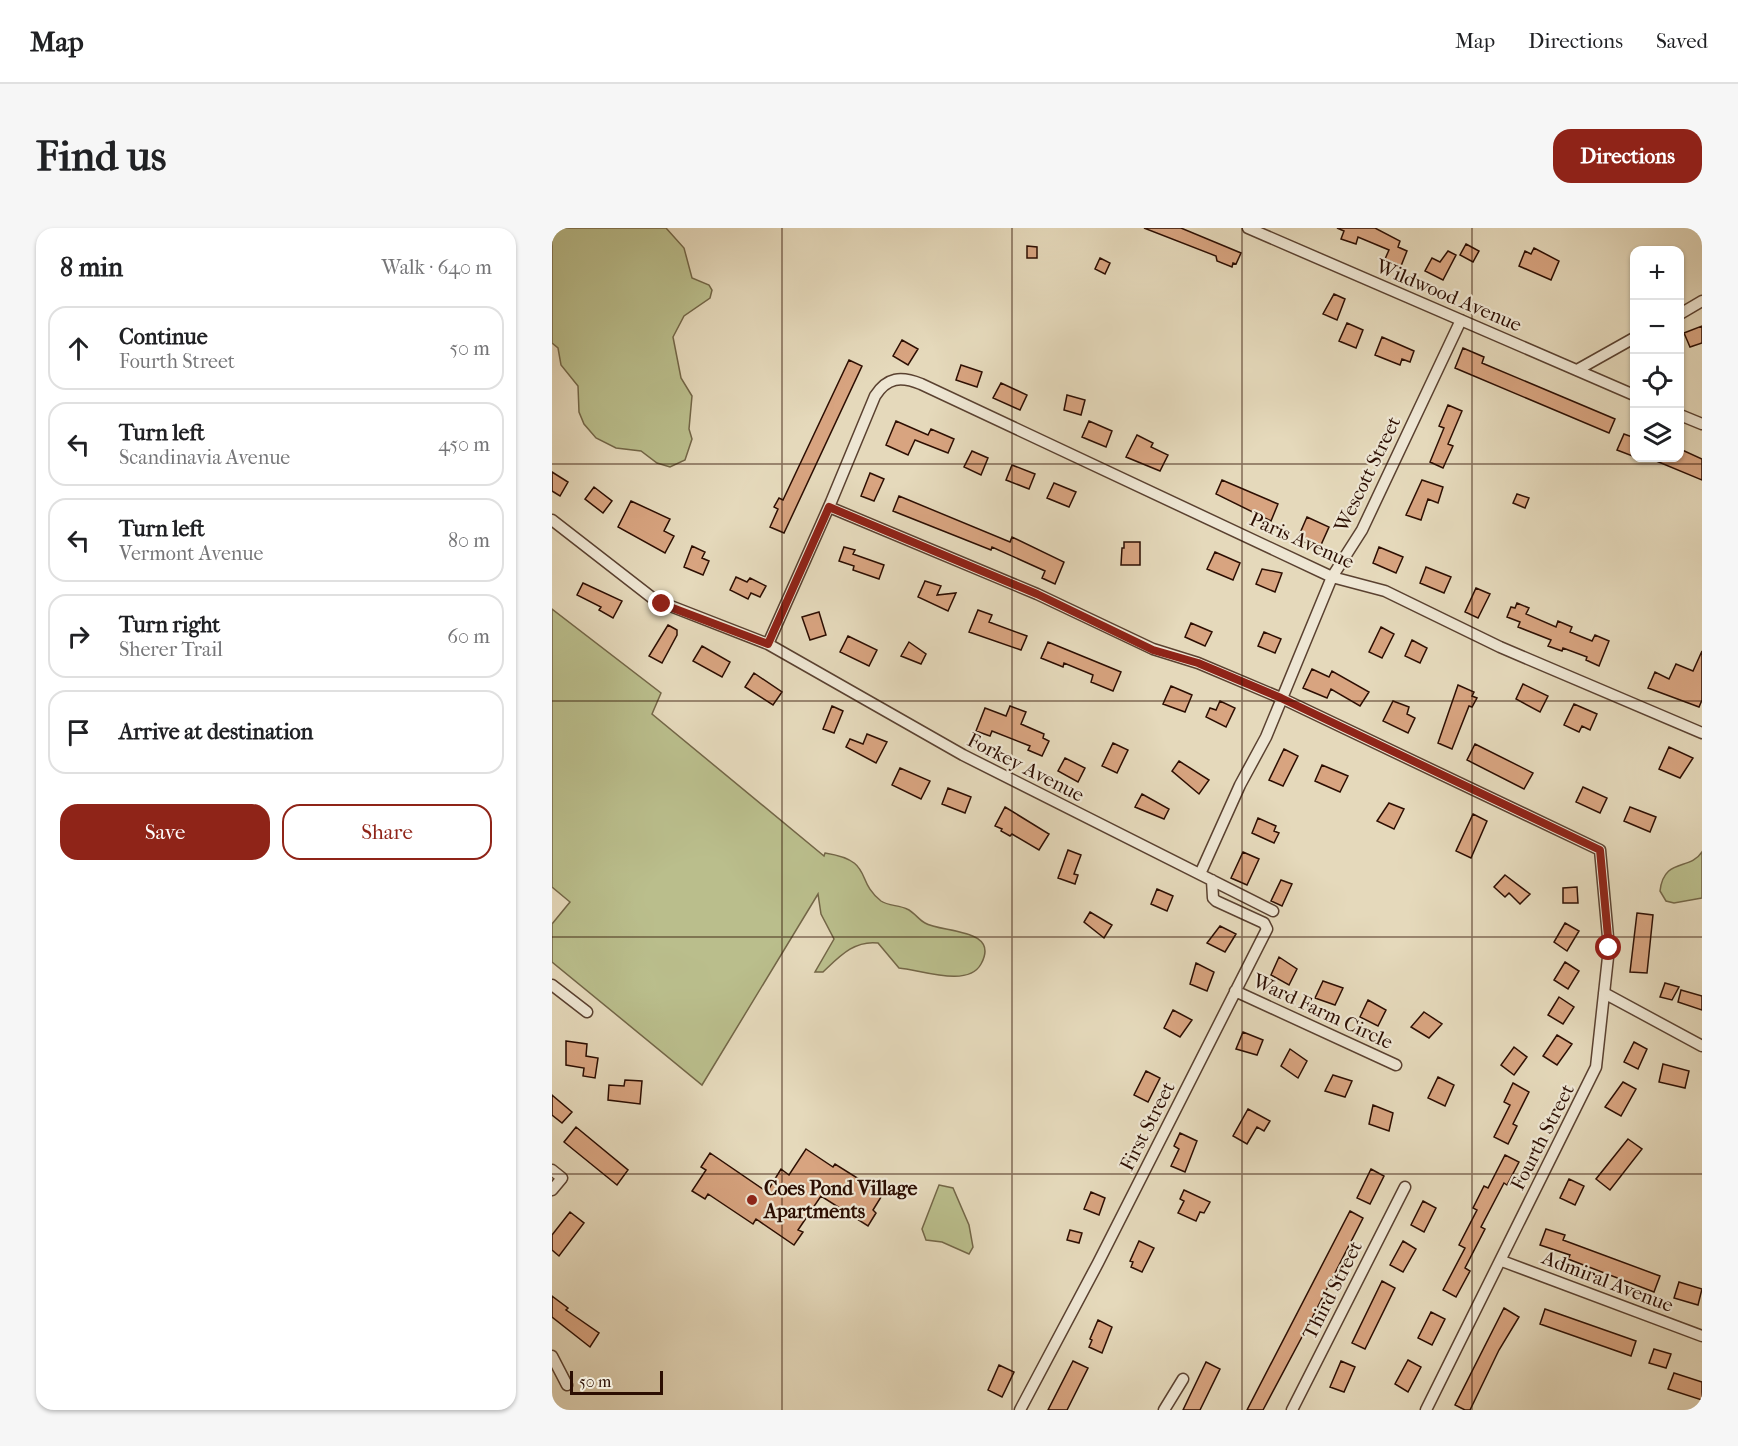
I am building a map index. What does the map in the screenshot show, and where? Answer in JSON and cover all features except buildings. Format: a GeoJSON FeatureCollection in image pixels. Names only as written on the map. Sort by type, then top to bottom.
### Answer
{"type":"FeatureCollection","features":[{"type":"Feature","properties":{"kind":"street","name":"Wildwood Avenue"},"geometry":{"type":"LineString","coordinates":[[1248,228],[1630,393]]}},
{"type":"Feature","properties":{"kind":"street"},"geometry":{"type":"LineString","coordinates":[[1684,312],[1702,301]]}},
{"type":"Feature","properties":{"kind":"street","name":"Wescott Street"},"geometry":{"type":"LineString","coordinates":[[1200,874],[1240,785],[1266,737],[1332,577],[1362,530],[1461,320]]}},
{"type":"Feature","properties":{"kind":"street"},"geometry":{"type":"LineString","coordinates":[[1578,370],[1630,341]]}},
{"type":"Feature","properties":{"kind":"street","name":"Paris Avenue"},"geometry":{"type":"LineString","coordinates":[[829,507],[874,396],[890,381],[900,378],[921,384],[1332,577],[1385,591],[1500,647],[1702,733]]}},
{"type":"Feature","properties":{"kind":"street"},"geometry":{"type":"LineString","coordinates":[[1684,417],[1702,424]]}},
{"type":"Feature","properties":{"kind":"street"},"geometry":{"type":"LineString","coordinates":[[768,644],[829,507],[1037,594],[1153,650],[1198,663],[1281,698]]}},
{"type":"Feature","properties":{"kind":"street","name":"Forkey Avenue"},"geometry":{"type":"LineString","coordinates":[[552,520],[655,600],[768,644],[963,755],[1273,911]]}},
{"type":"Feature","properties":{"kind":"street","name":"Fourth Street"},"geometry":{"type":"LineString","coordinates":[[1281,698],[1600,850],[1602,859],[1609,948],[1596,1067],[1502,1261],[1426,1410]]}},
{"type":"Feature","properties":{"kind":"street","name":"First Street"},"geometry":{"type":"LineString","coordinates":[[1020,1410],[1098,1263],[1267,928],[1264,923],[1216,901],[1213,898],[1212,880]]}},
{"type":"Feature","properties":{"kind":"street"},"geometry":{"type":"LineString","coordinates":[[552,985],[586,1012]]}},
{"type":"Feature","properties":{"kind":"street","name":"Ward Farm Circle"},"geometry":{"type":"LineString","coordinates":[[1235,991],[1396,1065]]}},
{"type":"Feature","properties":{"kind":"street"},"geometry":{"type":"LineString","coordinates":[[1605,993],[1702,1046]]}},
{"type":"Feature","properties":{"kind":"street"},"geometry":{"type":"LineString","coordinates":[[552,1170],[562,1178],[552,1190]]}},
{"type":"Feature","properties":{"kind":"street","name":"Third Street"},"geometry":{"type":"LineString","coordinates":[[1292,1410],[1405,1187]]}},
{"type":"Feature","properties":{"kind":"street","name":"Admiral Avenue"},"geometry":{"type":"LineString","coordinates":[[1502,1261],[1702,1336]]}},
{"type":"Feature","properties":{"kind":"street"},"geometry":{"type":"LineString","coordinates":[[552,1356],[567,1385]]}},
{"type":"Feature","properties":{"kind":"street"},"geometry":{"type":"LineString","coordinates":[[1164,1410],[1183,1379]]}},
{"type":"Feature","properties":{"kind":"green space"},"geometry":{"type":"Polygon","coordinates":[[[552,228],[666,228],[684,248],[692,278],[709,285],[712,290],[710,298],[684,316],[673,337],[681,378],[692,396],[689,429],[692,439],[685,460],[670,467],[657,463],[641,451],[616,448],[596,438],[584,424],[579,412],[578,386],[561,365],[558,348],[552,343],[552,228]]]}},
{"type":"Feature","properties":{"kind":"green space"},"geometry":{"type":"Polygon","coordinates":[[[552,609],[661,693],[652,714],[824,856],[825,853],[841,856],[858,866],[868,886],[881,901],[907,909],[923,922],[933,926],[976,938],[983,944],[985,952],[981,964],[975,971],[955,976],[899,968],[878,943],[869,943],[854,947],[823,972],[815,972],[834,939],[821,914],[818,894],[702,1085],[552,962],[552,924],[570,902],[552,887],[552,609]]]}},
{"type":"Feature","properties":{"kind":"green space"},"geometry":{"type":"Polygon","coordinates":[[[1702,852],[1702,898],[1674,903],[1666,901],[1660,891],[1662,880],[1667,873],[1697,858],[1702,852]]]}},
{"type":"Feature","properties":{"kind":"green space"},"geometry":{"type":"Polygon","coordinates":[[[939,1185],[953,1188],[969,1225],[973,1247],[969,1254],[942,1242],[926,1240],[922,1229],[939,1185]]]}},
{"type":"Feature","properties":{"kind":"place","name":"Coes Pond Village Apartments"},"geometry":{"type":"Point","coordinates":[752,1200]}},
{"type":"Feature","properties":{"kind":"route"},"geometry":{"type":"LineString","coordinates":[[662,604],[768,644],[829,507],[1037,594],[1153,650],[1198,663],[1281,698],[1600,850],[1609,948]]}}]}
